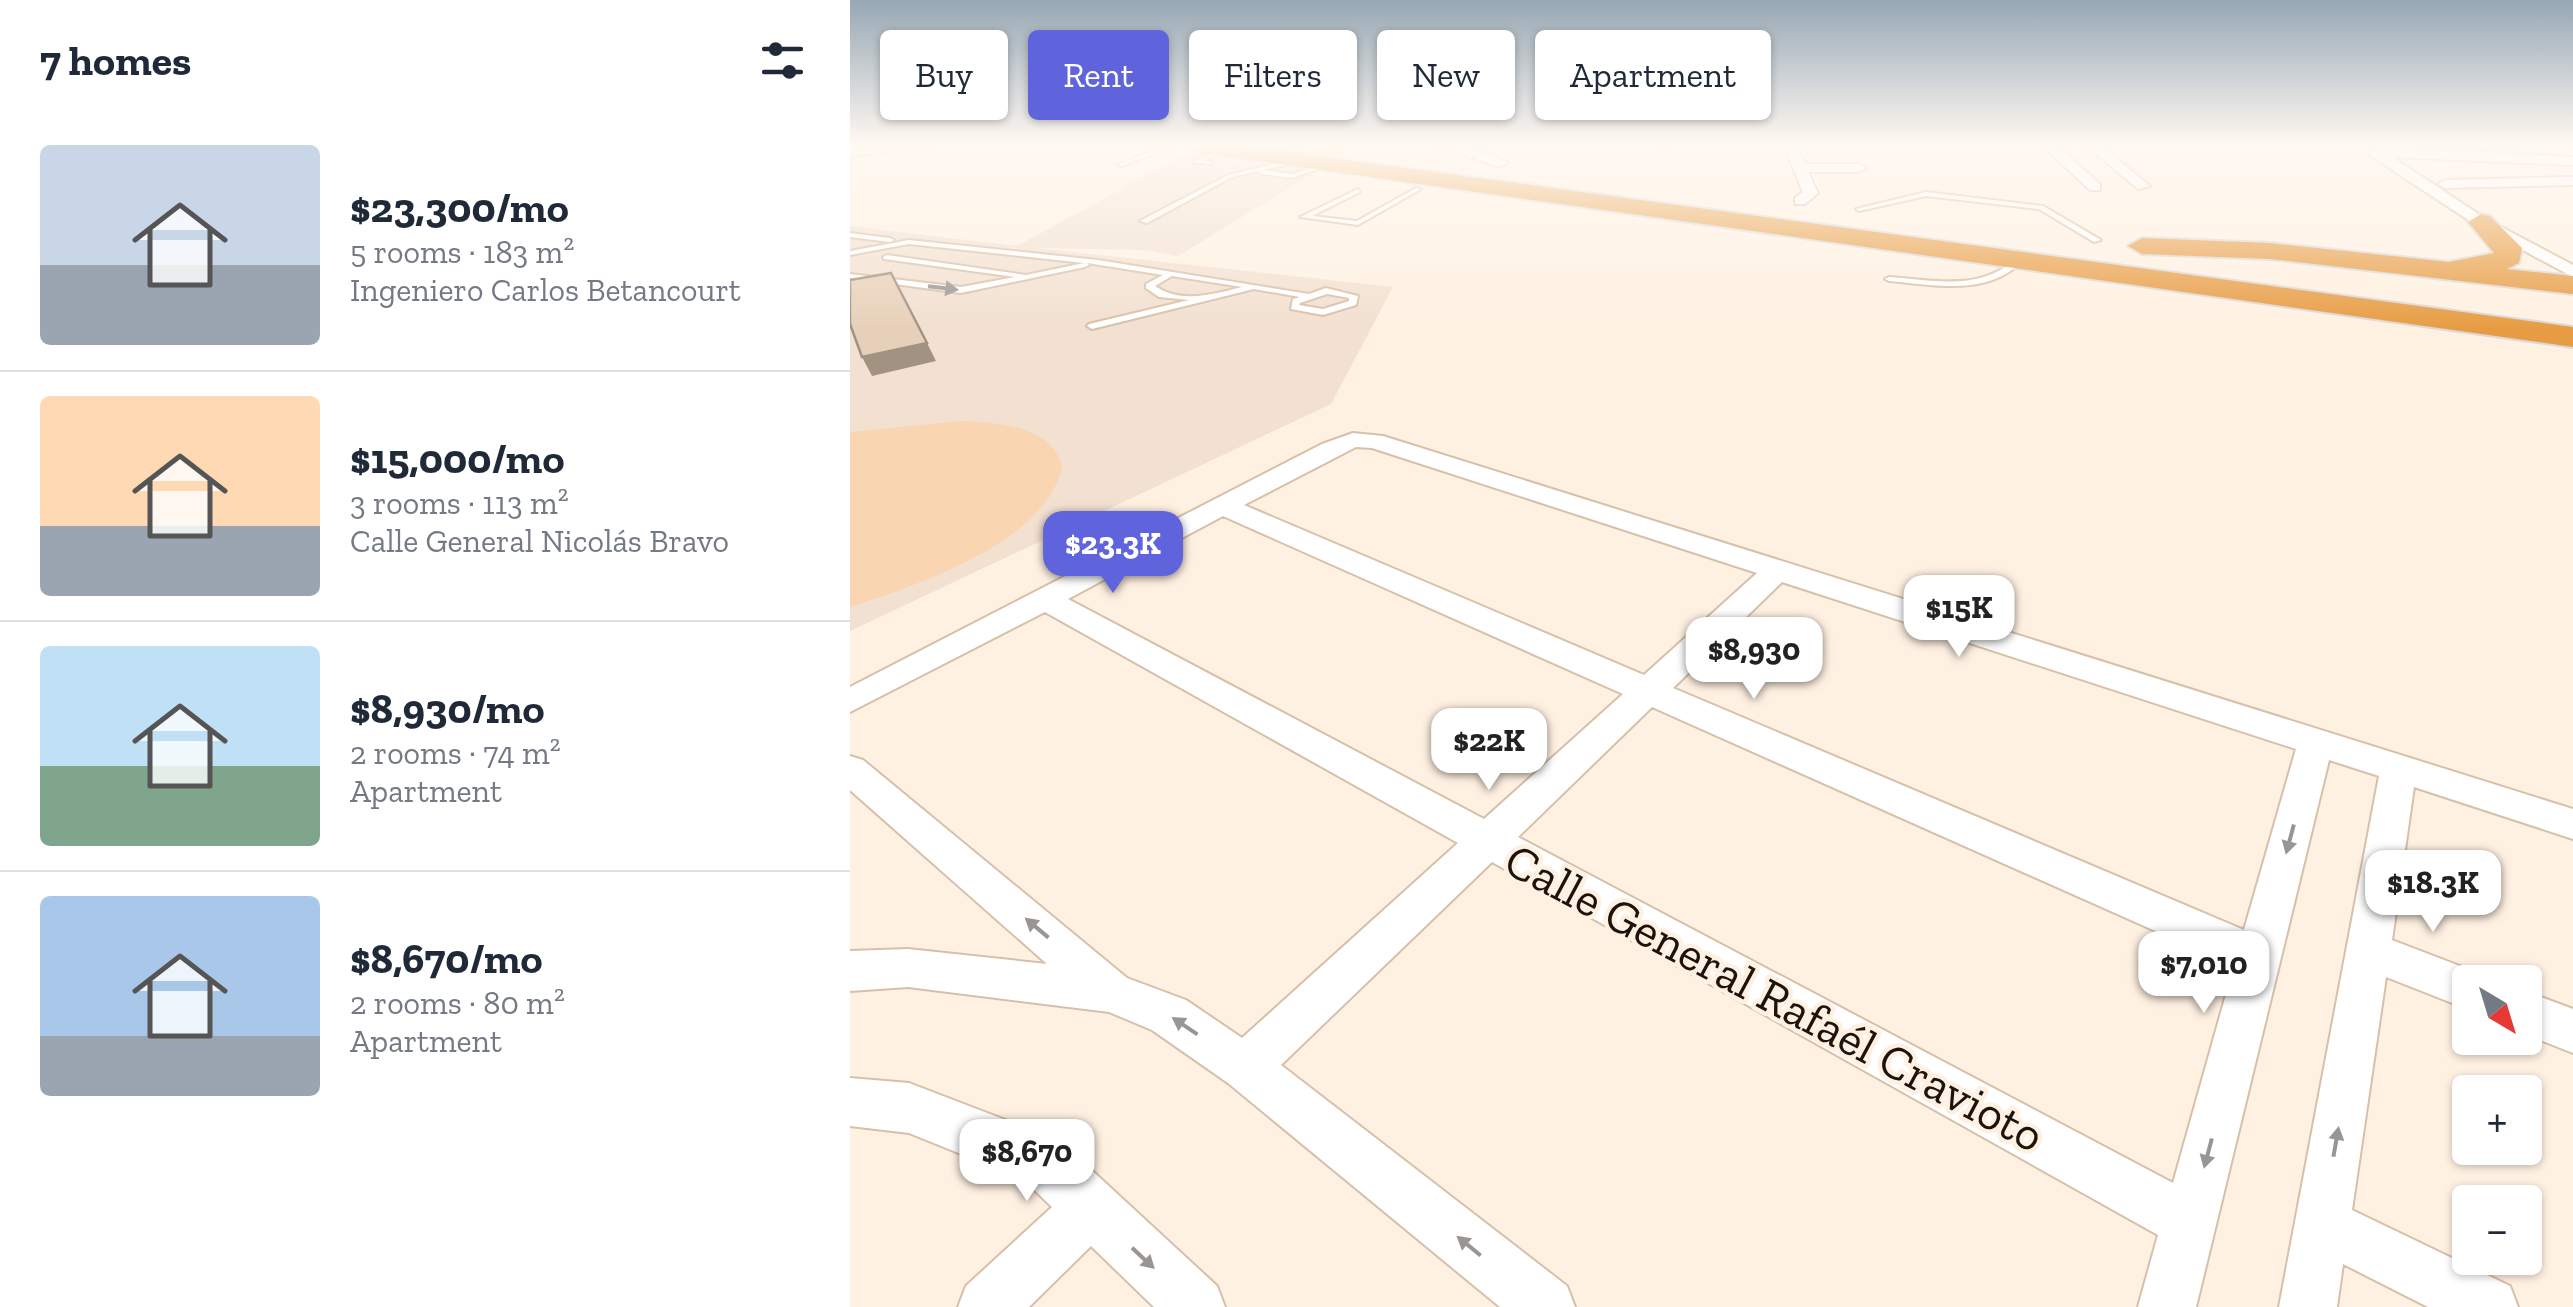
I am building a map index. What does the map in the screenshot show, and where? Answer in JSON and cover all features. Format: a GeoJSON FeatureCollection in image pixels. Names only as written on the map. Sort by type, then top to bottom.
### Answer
{"type":"FeatureCollection","features":[{"type":"Feature","properties":{"kind":"highway"},"geometry":{"type":"LineString","coordinates":[[1729,207],[2135,282],[2573,349]]}},
{"type":"Feature","properties":{"kind":"highway"},"geometry":{"type":"LineString","coordinates":[[1844,207],[2573,300]]}},
{"type":"Feature","properties":{"kind":"highway"},"geometry":{"type":"LineString","coordinates":[[2142,246],[2234,248],[2412,267],[2465,267],[2508,257],[2508,248],[2481,222]]}},
{"type":"Feature","properties":{"kind":"highway"},"geometry":{"type":"LineString","coordinates":[[2027,262],[2573,337]]}},
{"type":"Feature","properties":{"kind":"highway"},"geometry":{"type":"LineString","coordinates":[[2412,267],[2572,265]]}},
{"type":"Feature","properties":{"kind":"street"},"geometry":{"type":"LineString","coordinates":[[2460,207],[2481,222],[2572,265]]}},
{"type":"Feature","properties":{"kind":"street"},"geometry":{"type":"LineString","coordinates":[[2483,207],[2572,265]]}},
{"type":"Feature","properties":{"kind":"street"},"geometry":{"type":"LineString","coordinates":[[850,701],[1353,440],[1374,441],[2573,824]]}},
{"type":"Feature","properties":{"kind":"street"},"geometry":{"type":"LineString","coordinates":[[1222,506],[2260,957]]}},
{"type":"Feature","properties":{"kind":"street"},"geometry":{"type":"LineString","coordinates":[[1246,1067],[1779,569]]}},
{"type":"Feature","properties":{"kind":"street","name":"Calle General Rafaél Cravioto"},"geometry":{"type":"LineString","coordinates":[[1044,599],[2190,1222]]}},
{"type":"Feature","properties":{"kind":"street"},"geometry":{"type":"LineString","coordinates":[[2168,1307],[2315,744]]}},
{"type":"Feature","properties":{"kind":"street"},"geometry":{"type":"LineString","coordinates":[[850,769],[1111,992]]}},
{"type":"Feature","properties":{"kind":"street"},"geometry":{"type":"LineString","coordinates":[[2308,1307],[2398,771]]}},
{"type":"Feature","properties":{"kind":"street"},"geometry":{"type":"LineString","coordinates":[[2368,950],[2452,983]]}},
{"type":"Feature","properties":{"kind":"street"},"geometry":{"type":"LineString","coordinates":[[850,972],[908,968],[1111,992],[1169,1015],[1246,1067],[1546,1307]]}},
{"type":"Feature","properties":{"kind":"street"},"geometry":{"type":"LineString","coordinates":[[2542,1019],[2573,1031]]}},
{"type":"Feature","properties":{"kind":"street"},"geometry":{"type":"LineString","coordinates":[[850,1102],[909,1108],[1041,1160],[1196,1307]]}},
{"type":"Feature","properties":{"kind":"street"},"geometry":{"type":"LineString","coordinates":[[987,1307],[1090,1208]]}},
{"type":"Feature","properties":{"kind":"street"},"geometry":{"type":"LineString","coordinates":[[2322,1224],[2489,1307]]}},
{"type":"Feature","properties":{"kind":"lane"},"geometry":{"type":"LineString","coordinates":[[1144,221],[1169,207]]}},
{"type":"Feature","properties":{"kind":"lane"},"geometry":{"type":"LineString","coordinates":[[1327,207],[1304,217],[1358,223],[1386,207]]}},
{"type":"Feature","properties":{"kind":"lane"},"geometry":{"type":"LineString","coordinates":[[850,236],[1098,262],[1305,296],[1326,292],[1354,296],[1354,302],[1323,312],[1294,307],[1305,296]]}},
{"type":"Feature","properties":{"kind":"lane"},"geometry":{"type":"LineString","coordinates":[[850,253],[909,242]]}},
{"type":"Feature","properties":{"kind":"lane"},"geometry":{"type":"LineString","coordinates":[[850,265],[952,246]]}},
{"type":"Feature","properties":{"kind":"lane"},"geometry":{"type":"LineString","coordinates":[[888,256],[1036,277]]}},
{"type":"Feature","properties":{"kind":"lane"},"geometry":{"type":"LineString","coordinates":[[850,276],[961,290],[1098,262]]}},
{"type":"Feature","properties":{"kind":"lane"},"geometry":{"type":"LineString","coordinates":[[1889,279],[1974,283],[2002,278],[2027,262]]}},
{"type":"Feature","properties":{"kind":"lane"},"geometry":{"type":"LineString","coordinates":[[1172,273],[1149,286],[1162,295],[1178,298],[1224,298]]}},
{"type":"Feature","properties":{"kind":"lane"},"geometry":{"type":"LineString","coordinates":[[1092,326],[1224,298],[1258,286]]}},
{"type":"Feature","properties":{"kind":"shaded area"},"geometry":{"type":"Polygon","coordinates":[[[1089,207],[1258,207],[1178,256],[1146,250],[1036,248],[1393,287],[1331,404],[850,631],[850,226],[1017,246],[1089,207]]]}},
{"type":"Feature","properties":{"kind":"shaded area"},"geometry":{"type":"Polygon","coordinates":[[[961,421],[1021,429],[1047,442],[1062,466],[1052,493],[1032,517],[975,557],[909,587],[850,607],[850,432],[961,421]]]}},
{"type":"Feature","properties":{"kind":"building"},"geometry":{"type":"Polygon","coordinates":[[[891,273],[927,343],[862,357],[850,324],[850,280],[891,273]]]}}]}
